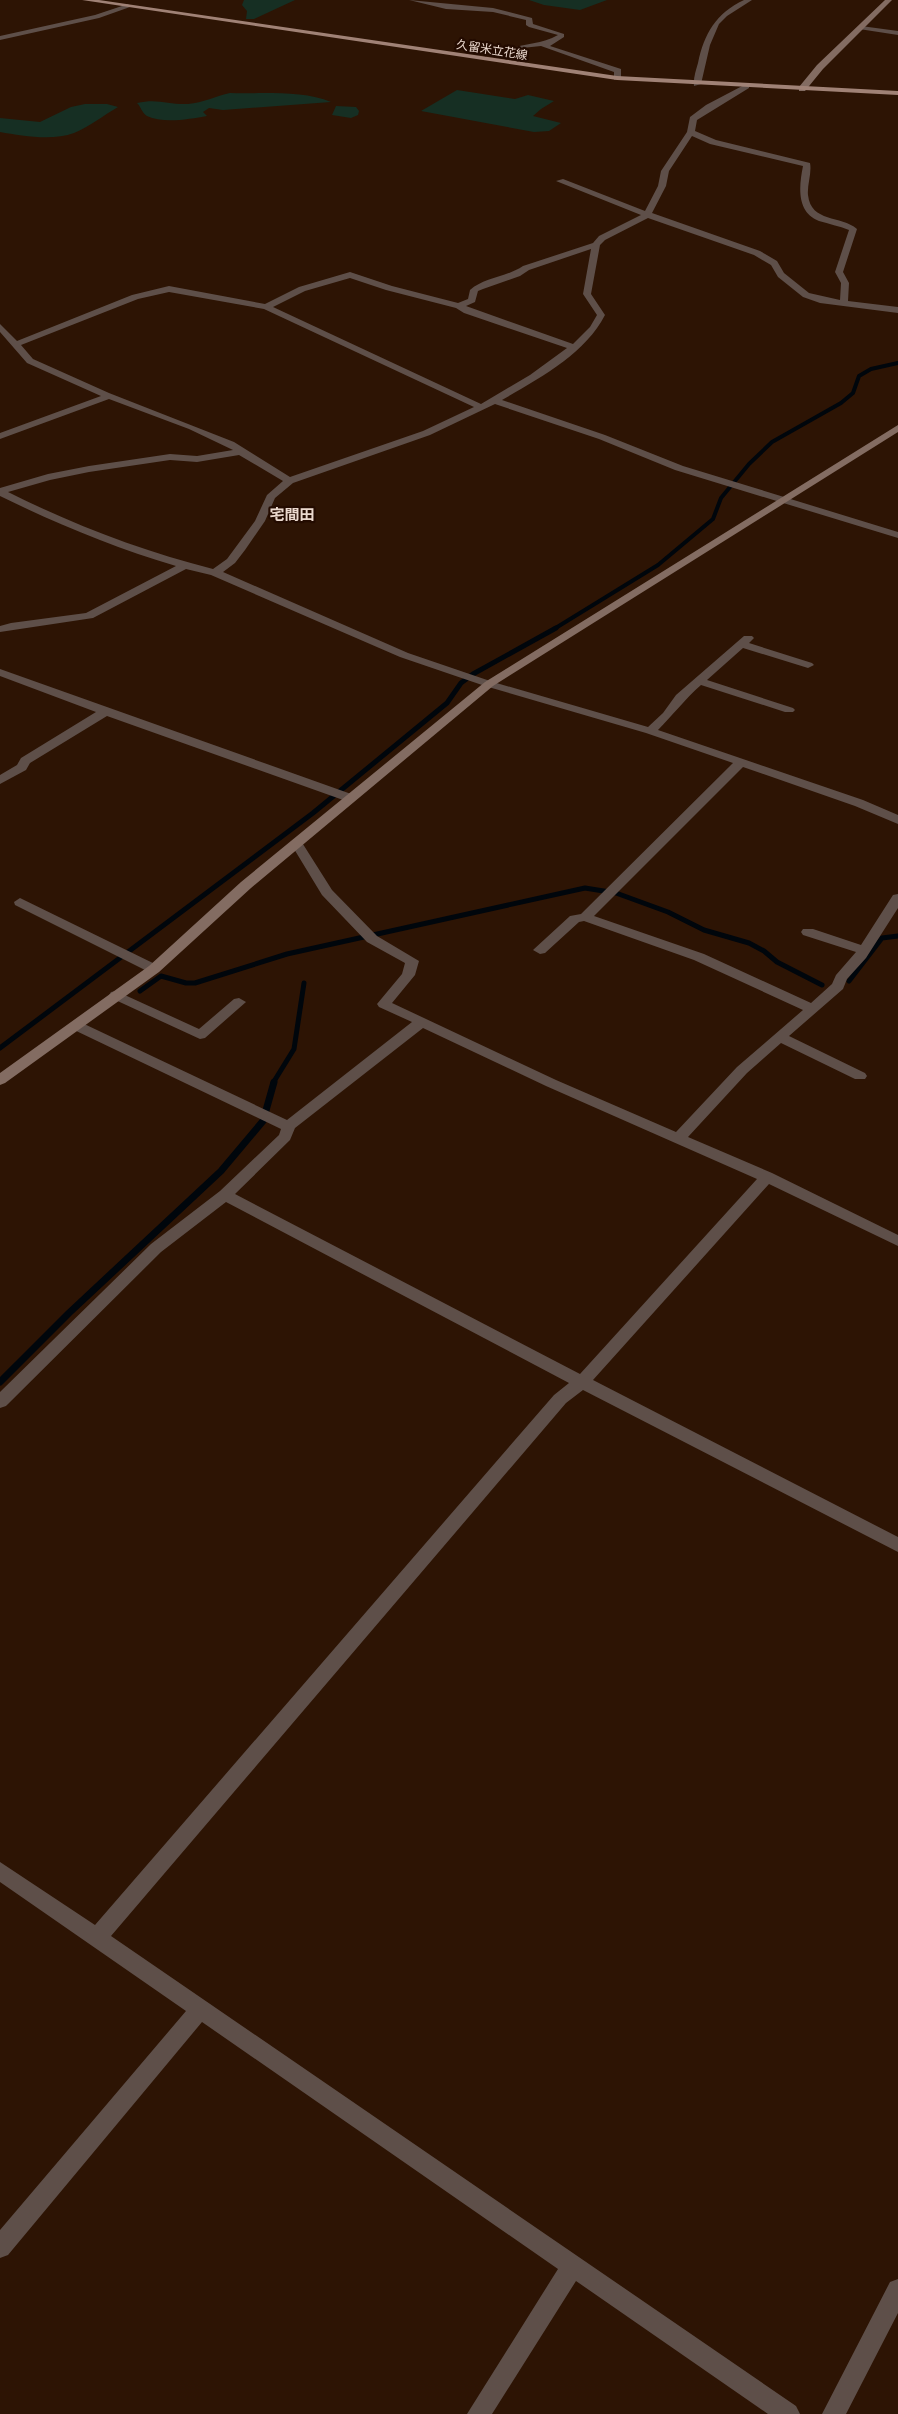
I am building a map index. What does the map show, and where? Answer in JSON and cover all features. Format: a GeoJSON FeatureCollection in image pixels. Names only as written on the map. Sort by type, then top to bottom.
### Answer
{"type":"FeatureCollection","features":[{"type":"Feature","properties":{"kind":"main road","name":"久留米立花線"},"geometry":{"type":"LineString","coordinates":[[85,0],[617,78],[697,84],[898,93]]}},
{"type":"Feature","properties":{"kind":"street"},"geometry":{"type":"LineString","coordinates":[[412,0],[446,7],[493,10],[530,19],[529,25],[561,34],[562,36],[543,44],[521,46],[506,52]]}},
{"type":"Feature","properties":{"kind":"street"},"geometry":{"type":"LineString","coordinates":[[697,84],[709,33],[733,4],[748,0]]}},
{"type":"Feature","properties":{"kind":"street"},"geometry":{"type":"LineString","coordinates":[[802,89],[820,67],[889,0]]}},
{"type":"Feature","properties":{"kind":"street"},"geometry":{"type":"LineString","coordinates":[[0,38],[94,18],[128,6]]}},
{"type":"Feature","properties":{"kind":"street"},"geometry":{"type":"LineString","coordinates":[[861,28],[898,33]]}},
{"type":"Feature","properties":{"kind":"street"},"geometry":{"type":"LineString","coordinates":[[543,44],[618,72],[617,78]]}},
{"type":"Feature","properties":{"kind":"street"},"geometry":{"type":"LineString","coordinates":[[649,211],[662,186],[665,171],[691,132],[693,119],[709,107],[746,86]]}},
{"type":"Feature","properties":{"kind":"street"},"geometry":{"type":"LineString","coordinates":[[701,104],[709,107]]}},
{"type":"Feature","properties":{"kind":"street"},"geometry":{"type":"LineString","coordinates":[[691,132],[713,142],[807,165],[802,189],[808,209],[818,217],[853,229],[839,272],[845,283],[844,303]]}},
{"type":"Feature","properties":{"kind":"street"},"geometry":{"type":"LineString","coordinates":[[560,181],[649,211],[757,253],[774,263],[781,275],[806,295],[844,303],[898,310]]}},
{"type":"Feature","properties":{"kind":"street"},"geometry":{"type":"LineString","coordinates":[[215,573],[231,561],[260,521],[271,497],[289,481],[447,424],[518,387],[575,348],[599,323],[601,315],[587,294],[596,245],[602,238],[649,211],[662,208]]}},
{"type":"Feature","properties":{"kind":"street"},"geometry":{"type":"LineString","coordinates":[[459,306],[472,300],[474,290],[480,287],[517,274],[526,268],[596,245]]}},
{"type":"Feature","properties":{"kind":"street"},"geometry":{"type":"LineString","coordinates":[[266,307],[302,289],[350,275],[389,288],[459,306],[467,311],[575,348]]}},
{"type":"Feature","properties":{"kind":"street"},"geometry":{"type":"LineString","coordinates":[[14,345],[135,297],[169,289],[266,307],[480,407]]}},
{"type":"Feature","properties":{"kind":"street"},"geometry":{"type":"LineString","coordinates":[[0,328],[30,361],[110,396],[192,427],[243,451],[256,462],[289,481]]}},
{"type":"Feature","properties":{"kind":"street"},"geometry":{"type":"LineString","coordinates":[[0,436],[110,396]]}},
{"type":"Feature","properties":{"kind":"street"},"geometry":{"type":"LineString","coordinates":[[493,400],[602,437],[679,468],[898,535]]}},
{"type":"Feature","properties":{"kind":"street"},"geometry":{"type":"LineString","coordinates":[[0,1080],[154,969],[246,885],[297,844],[483,682],[898,428]]}},
{"type":"Feature","properties":{"kind":"street"},"geometry":{"type":"LineString","coordinates":[[0,492],[48,477],[89,469],[170,457],[197,458],[243,451]]}},
{"type":"Feature","properties":{"kind":"street"},"geometry":{"type":"LineString","coordinates":[[0,492],[62,523],[184,566],[215,573],[404,655],[483,682],[650,730],[859,803],[898,820]]}},
{"type":"Feature","properties":{"kind":"street"},"geometry":{"type":"LineString","coordinates":[[0,629],[20,624],[72,620],[90,616],[184,566]]}},
{"type":"Feature","properties":{"kind":"street"},"geometry":{"type":"LineString","coordinates":[[650,730],[680,698],[745,641],[796,657],[808,666]]}},
{"type":"Feature","properties":{"kind":"street"},"geometry":{"type":"LineString","coordinates":[[0,672],[105,712],[350,798]]}},
{"type":"Feature","properties":{"kind":"street"},"geometry":{"type":"LineString","coordinates":[[700,680],[789,710]]}},
{"type":"Feature","properties":{"kind":"street"},"geometry":{"type":"LineString","coordinates":[[0,780],[22,767],[25,761],[105,712]]}},
{"type":"Feature","properties":{"kind":"street"},"geometry":{"type":"LineString","coordinates":[[585,917],[741,762]]}},
{"type":"Feature","properties":{"kind":"street"},"geometry":{"type":"LineString","coordinates":[[297,844],[327,892],[372,939],[412,960],[408,975],[384,1004],[551,1083],[678,1140],[767,1177],[898,1241]]}},
{"type":"Feature","properties":{"kind":"street"},"geometry":{"type":"LineString","coordinates":[[678,1140],[742,1070],[812,1008],[822,1002],[838,986],[841,978],[864,950],[898,898]]}},
{"type":"Feature","properties":{"kind":"street"},"geometry":{"type":"LineString","coordinates":[[20,902],[154,969]]}},
{"type":"Feature","properties":{"kind":"street"},"geometry":{"type":"LineString","coordinates":[[540,950],[575,919],[585,917],[699,957],[812,1008]]}},
{"type":"Feature","properties":{"kind":"street"},"geometry":{"type":"LineString","coordinates":[[808,932],[864,950]]}},
{"type":"Feature","properties":{"kind":"street"},"geometry":{"type":"LineString","coordinates":[[116,995],[200,1035],[239,1002]]}},
{"type":"Feature","properties":{"kind":"street"},"geometry":{"type":"LineString","coordinates":[[0,1402],[156,1248],[225,1195],[285,1137],[288,1127],[421,1022]]}},
{"type":"Feature","properties":{"kind":"street"},"geometry":{"type":"LineString","coordinates":[[75,1025],[288,1127]]}},
{"type":"Feature","properties":{"kind":"street"},"geometry":{"type":"LineString","coordinates":[[779,1037],[860,1076]]}},
{"type":"Feature","properties":{"kind":"street"},"geometry":{"type":"LineString","coordinates":[[97,1938],[560,1399],[582,1382],[767,1177]]}},
{"type":"Feature","properties":{"kind":"street"},"geometry":{"type":"LineString","coordinates":[[225,1195],[898,1545]]}},
{"type":"Feature","properties":{"kind":"street"},"geometry":{"type":"LineString","coordinates":[[0,1871],[788,2414]]}},
{"type":"Feature","properties":{"kind":"street"},"geometry":{"type":"LineString","coordinates":[[0,2247],[200,2009]]}},
{"type":"Feature","properties":{"kind":"street"},"geometry":{"type":"LineString","coordinates":[[479,2414],[573,2266]]}},
{"type":"Feature","properties":{"kind":"street"},"geometry":{"type":"LineString","coordinates":[[834,2414],[898,2290]]}},
{"type":"Feature","properties":{"kind":"green space"},"geometry":{"type":"Polygon","coordinates":[[[244,0],[295,0],[254,19],[246,19],[247,11],[242,5],[244,0]]]}},
{"type":"Feature","properties":{"kind":"green space"},"geometry":{"type":"Polygon","coordinates":[[[529,0],[607,0],[580,10],[544,5],[529,0]]]}},
{"type":"Feature","properties":{"kind":"green space"},"geometry":{"type":"Polygon","coordinates":[[[457,90],[515,99],[528,95],[554,101],[533,116],[561,123],[549,131],[534,132],[421,111],[457,90]]]}},
{"type":"Feature","properties":{"kind":"green space"},"geometry":{"type":"Polygon","coordinates":[[[230,93],[295,94],[320,98],[331,102],[223,110],[209,108],[203,112],[207,116],[169,120],[147,116],[137,103],[157,101],[188,104],[230,93]]]}},
{"type":"Feature","properties":{"kind":"green space"},"geometry":{"type":"Polygon","coordinates":[[[85,104],[107,104],[118,107],[85,128],[57,137],[37,137],[0,132],[0,118],[40,122],[71,107],[85,104]]]}},
{"type":"Feature","properties":{"kind":"green space"},"geometry":{"type":"Polygon","coordinates":[[[336,106],[356,107],[359,111],[358,115],[351,118],[332,115],[336,106]]]}},
{"type":"Feature","properties":{"kind":"waterway"},"geometry":{"type":"LineString","coordinates":[[554,629],[658,565],[713,519],[721,498],[749,464],[772,442],[841,403],[853,393],[859,376],[871,369],[898,363]]}},
{"type":"Feature","properties":{"kind":"waterway"},"geometry":{"type":"LineString","coordinates":[[0,1048],[313,813],[447,703],[461,683],[473,674],[556,628]]}},
{"type":"Feature","properties":{"kind":"waterway"},"geometry":{"type":"LineString","coordinates":[[140,991],[161,976],[186,983],[195,983],[287,954],[585,888],[616,893],[668,912],[704,930],[749,943],[764,951],[777,962],[822,985]]}},
{"type":"Feature","properties":{"kind":"waterway"},"geometry":{"type":"LineString","coordinates":[[849,981],[882,938],[898,936]]}},
{"type":"Feature","properties":{"kind":"waterway"},"geometry":{"type":"LineString","coordinates":[[273,1083],[294,1049],[304,983]]}},
{"type":"Feature","properties":{"kind":"waterway"},"geometry":{"type":"LineString","coordinates":[[0,1382],[69,1313],[221,1171],[263,1121],[274,1082]]}},
{"type":"Feature","properties":{"kind":"district","name":"宅間田"},"geometry":{"type":"Point","coordinates":[292,515]}}]}
